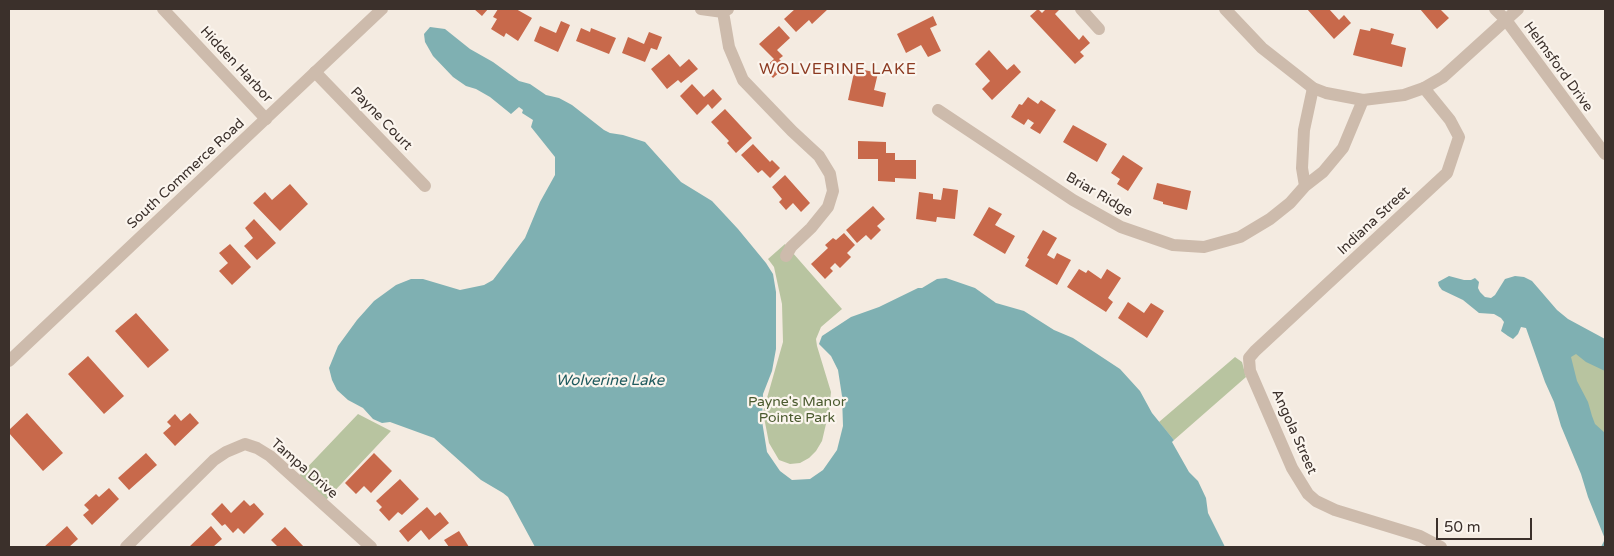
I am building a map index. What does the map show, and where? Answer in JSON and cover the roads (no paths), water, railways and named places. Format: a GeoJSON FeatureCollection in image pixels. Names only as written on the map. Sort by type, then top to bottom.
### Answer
{"type":"FeatureCollection","features":[{"type":"Feature","properties":{"kind":"street","name":"Hidden Harbor"},"geometry":{"type":"LineString","coordinates":[[163,9],[266,119]]}},
{"type":"Feature","properties":{"kind":"street","name":"South Commerce Road"},"geometry":{"type":"LineString","coordinates":[[9,361],[382,9]]}},
{"type":"Feature","properties":{"kind":"street"},"geometry":{"type":"LineString","coordinates":[[701,9],[725,10],[729,47],[743,80],[792,131],[820,156],[830,174],[833,191],[828,207],[786,256]]}},
{"type":"Feature","properties":{"kind":"street"},"geometry":{"type":"LineString","coordinates":[[1081,9],[1099,29]]}},
{"type":"Feature","properties":{"kind":"street"},"geometry":{"type":"LineString","coordinates":[[1225,9],[1262,48],[1313,88],[1326,93],[1363,100],[1404,95],[1424,88],[1443,77],[1518,9]]}},
{"type":"Feature","properties":{"kind":"street","name":"Helmsford Drive"},"geometry":{"type":"LineString","coordinates":[[1494,9],[1506,20],[1605,154]]}},
{"type":"Feature","properties":{"kind":"street","name":"Payne Court"},"geometry":{"type":"LineString","coordinates":[[315,72],[425,186]]}},
{"type":"Feature","properties":{"kind":"street"},"geometry":{"type":"LineString","coordinates":[[1305,186],[1302,168],[1304,130],[1313,88]]}},
{"type":"Feature","properties":{"kind":"street","name":"Indiana Street"},"geometry":{"type":"LineString","coordinates":[[1249,358],[1447,173],[1459,137],[1450,120],[1424,88]]}},
{"type":"Feature","properties":{"kind":"street","name":"Briar Ridge"},"geometry":{"type":"LineString","coordinates":[[938,110],[1073,200],[1121,228],[1174,245],[1204,247],[1240,237],[1270,220],[1290,203],[1305,186],[1324,172],[1343,148],[1363,100]]}},
{"type":"Feature","properties":{"kind":"street","name":"Angola Street"},"geometry":{"type":"LineString","coordinates":[[1249,358],[1250,371],[1292,468],[1308,494],[1316,502],[1335,510],[1420,536],[1440,547]]}},
{"type":"Feature","properties":{"kind":"street","name":"Tampa Drive"},"geometry":{"type":"LineString","coordinates":[[126,547],[214,460],[226,452],[245,444],[257,448],[270,456],[370,547]]}},
{"type":"Feature","properties":{"kind":"water","name":"Wolverine Lake"},"geometry":{"type":"Polygon","coordinates":[[[430,27],[445,29],[470,49],[493,62],[519,81],[530,84],[546,95],[559,98],[572,105],[604,130],[645,142],[681,182],[712,201],[766,263],[773,274],[776,292],[776,349],[772,371],[763,394],[762,421],[767,452],[780,471],[792,480],[810,479],[823,470],[837,450],[843,426],[842,396],[838,370],[831,356],[819,344],[822,336],[851,317],[879,307],[918,288],[922,288],[937,279],[946,278],[975,288],[996,303],[1024,311],[1054,330],[1073,338],[1120,369],[1140,391],[1152,413],[1174,440],[1172,442],[1189,472],[1198,481],[1206,498],[1208,513],[1225,547],[535,547],[508,497],[481,480],[434,438],[390,422],[382,423],[373,419],[363,408],[348,400],[337,390],[329,368],[338,346],[357,320],[374,301],[396,285],[411,279],[423,279],[460,290],[484,285],[493,280],[525,238],[540,202],[555,175],[555,157],[531,127],[533,120],[522,113],[523,110],[519,107],[511,114],[490,97],[466,86],[453,77],[433,56],[425,42],[424,34],[430,27]]]}},
{"type":"Feature","properties":{"kind":"water"},"geometry":{"type":"Polygon","coordinates":[[[1449,276],[1464,280],[1475,278],[1479,282],[1478,288],[1480,292],[1485,297],[1491,298],[1505,279],[1515,276],[1524,277],[1532,281],[1557,310],[1568,319],[1605,339],[1605,371],[1586,362],[1576,354],[1571,357],[1577,381],[1588,402],[1595,424],[1605,433],[1605,539],[1561,426],[1526,328],[1521,327],[1513,339],[1508,336],[1501,331],[1504,322],[1501,318],[1494,314],[1479,313],[1463,300],[1442,290],[1438,282],[1449,276]]]}},
{"type":"Feature","properties":{"kind":"water"},"geometry":{"type":"Polygon","coordinates":[[[1605,539],[1605,547],[1601,547],[1605,539]]]}},
{"type":"Feature","properties":{"kind":"district","name":"WOLVERINE LAKE"},"geometry":{"type":"Point","coordinates":[838,70]}},
{"type":"Feature","properties":{"kind":"park label","name":"Payne's Manor Pointe Park"},"geometry":{"type":"Point","coordinates":[797,410]}}]}
